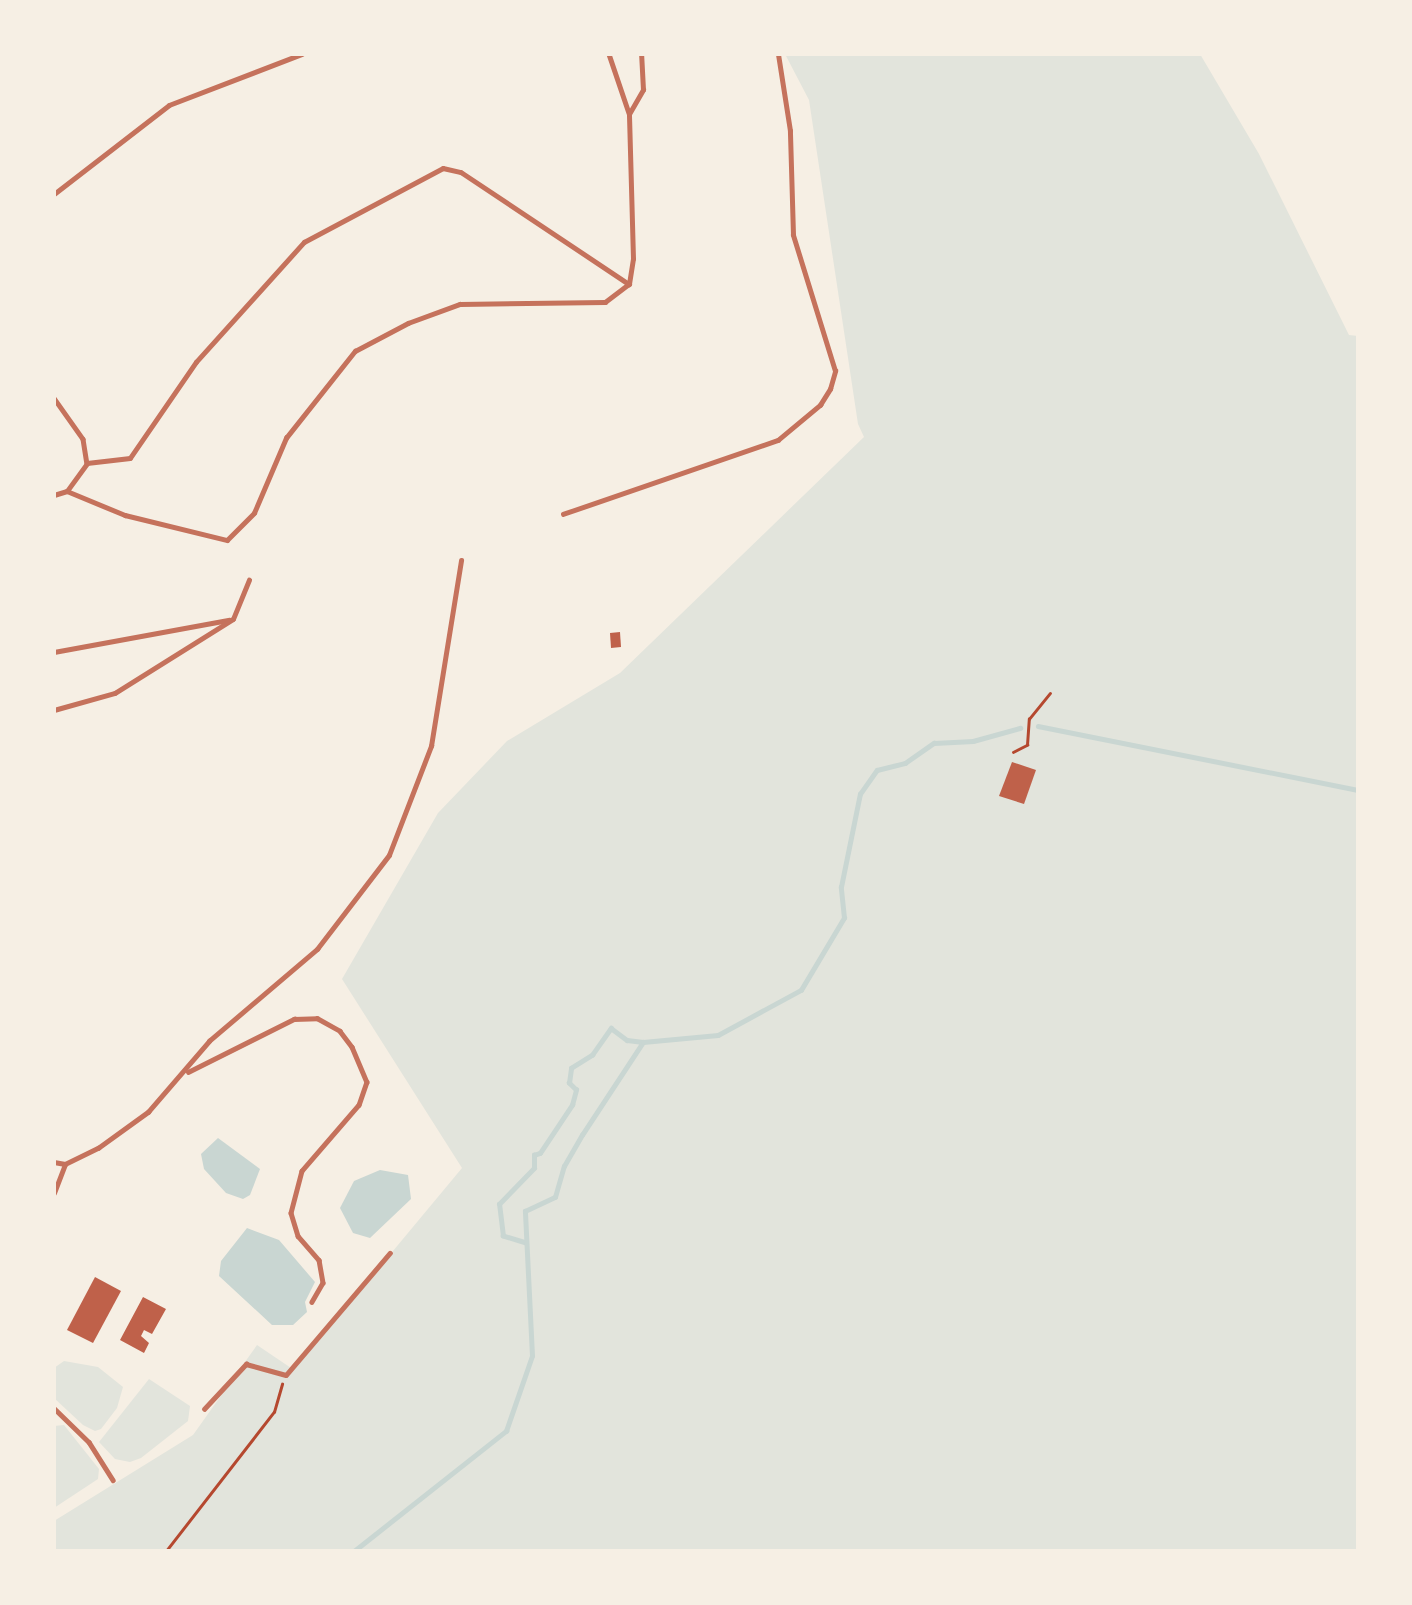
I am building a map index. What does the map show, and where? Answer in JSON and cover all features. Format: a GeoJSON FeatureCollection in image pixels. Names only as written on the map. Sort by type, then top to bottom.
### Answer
{"type":"FeatureCollection","features":[{"type":"Feature","properties":{"kind":"lane"},"geometry":{"type":"LineString","coordinates":[[54,194],[169,105],[302,54]]}},
{"type":"Feature","properties":{"kind":"lane"},"geometry":{"type":"LineString","coordinates":[[67,491],[125,514],[227,540],[254,513],[286,438],[355,351],[408,323],[460,304],[605,302],[629,284],[633,259],[629,114],[609,54]]}},
{"type":"Feature","properties":{"kind":"lane"},"geometry":{"type":"LineString","coordinates":[[629,114],[643,90],[641,54]]}},
{"type":"Feature","properties":{"kind":"lane"},"geometry":{"type":"LineString","coordinates":[[563,514],[778,440],[820,405],[830,389],[835,371],[793,235],[790,131],[778,54]]}},
{"type":"Feature","properties":{"kind":"lane"},"geometry":{"type":"LineString","coordinates":[[87,463],[130,458],[196,362],[304,242],[443,169],[461,172],[629,284]]}},
{"type":"Feature","properties":{"kind":"lane"},"geometry":{"type":"LineString","coordinates":[[54,398],[83,439],[87,463],[67,491],[54,495]]}},
{"type":"Feature","properties":{"kind":"lane"},"geometry":{"type":"LineString","coordinates":[[54,1162],[65,1164],[98,1148],[148,1112],[184,1074],[209,1041],[317,950],[389,855],[430,746],[461,560]]}},
{"type":"Feature","properties":{"kind":"lane"},"geometry":{"type":"LineString","coordinates":[[54,710],[115,693],[233,619],[249,580]]}},
{"type":"Feature","properties":{"kind":"lane"},"geometry":{"type":"LineString","coordinates":[[54,652],[233,619]]}},
{"type":"Feature","properties":{"kind":"lane"},"geometry":{"type":"LineString","coordinates":[[184,1074],[294,1019],[317,1018],[340,1031],[352,1047],[367,1082],[359,1105],[302,1171],[291,1213],[298,1236],[319,1260],[323,1283],[312,1302]]}},
{"type":"Feature","properties":{"kind":"lane"},"geometry":{"type":"LineString","coordinates":[[54,1194],[65,1164]]}},
{"type":"Feature","properties":{"kind":"lane"},"geometry":{"type":"LineString","coordinates":[[204,1409],[246,1364],[286,1375],[390,1252]]}},
{"type":"Feature","properties":{"kind":"lane"},"geometry":{"type":"LineString","coordinates":[[54,1408],[89,1442],[113,1480]]}},
{"type":"Feature","properties":{"kind":"path"},"geometry":{"type":"LineString","coordinates":[[1013,752],[1027,745],[1029,719],[1050,693]]}},
{"type":"Feature","properties":{"kind":"path"},"geometry":{"type":"LineString","coordinates":[[166,1551],[274,1412],[286,1375]]}},
{"type":"Feature","properties":{"kind":"shaded area"},"geometry":{"type":"Polygon","coordinates":[[[785,54],[1200,54],[1259,154],[1349,335],[1358,336],[1358,1551],[54,1551],[54,1521],[193,1435],[257,1345],[294,1370],[462,1168],[342,979],[438,813],[507,741],[620,673],[864,437],[858,424],[809,100],[785,54]]]}},
{"type":"Feature","properties":{"kind":"shaded area"},"geometry":{"type":"Polygon","coordinates":[[[218,1138],[260,1169],[250,1195],[243,1199],[226,1193],[204,1169],[201,1154],[218,1138]]]}},
{"type":"Feature","properties":{"kind":"shaded area"},"geometry":{"type":"Polygon","coordinates":[[[380,1170],[408,1175],[411,1199],[370,1238],[353,1233],[340,1208],[354,1181],[380,1170]]]}},
{"type":"Feature","properties":{"kind":"shaded area"},"geometry":{"type":"Polygon","coordinates":[[[247,1228],[279,1240],[315,1282],[305,1302],[307,1312],[293,1325],[272,1325],[219,1276],[221,1261],[247,1228]]]}},
{"type":"Feature","properties":{"kind":"shaded area"},"geometry":{"type":"Polygon","coordinates":[[[64,1361],[98,1367],[123,1387],[117,1408],[101,1429],[95,1431],[83,1425],[54,1398],[54,1368],[64,1361]]]}},
{"type":"Feature","properties":{"kind":"shaded area"},"geometry":{"type":"Polygon","coordinates":[[[149,1379],[190,1406],[188,1421],[141,1458],[130,1462],[115,1459],[99,1442],[149,1379]]]}},
{"type":"Feature","properties":{"kind":"shaded area"},"geometry":{"type":"Polygon","coordinates":[[[64,1425],[99,1469],[98,1479],[54,1508],[54,1426],[64,1425]]]}},
{"type":"Feature","properties":{"kind":"building"},"geometry":{"type":"Polygon","coordinates":[[[620,632],[621,647],[611,648],[610,633],[620,632]]]}},
{"type":"Feature","properties":{"kind":"building"},"geometry":{"type":"Polygon","coordinates":[[[1012,762],[1036,770],[1024,804],[999,796],[1012,762]]]}},
{"type":"Feature","properties":{"kind":"building"},"geometry":{"type":"Polygon","coordinates":[[[95,1277],[121,1291],[93,1343],[67,1330],[95,1277]]]}},
{"type":"Feature","properties":{"kind":"building"},"geometry":{"type":"Polygon","coordinates":[[[143,1297],[166,1309],[152,1334],[144,1330],[141,1336],[149,1343],[144,1353],[120,1340],[143,1297]]]}},
{"type":"Feature","properties":{"kind":"waterway"},"geometry":{"type":"LineString","coordinates":[[1038,726],[1358,790]]}},
{"type":"Feature","properties":{"kind":"waterway"},"geometry":{"type":"LineString","coordinates":[[354,1551],[506,1431],[532,1356],[525,1211],[555,1197],[564,1166],[643,1042],[718,1035],[801,990],[844,918],[841,887],[860,794],[877,770],[905,763],[934,743],[973,741],[1020,728]]}},
{"type":"Feature","properties":{"kind":"waterway"},"geometry":{"type":"LineString","coordinates":[[526,1243],[503,1236],[499,1204],[534,1168],[534,1155],[540,1153],[572,1105],[576,1090],[569,1083],[571,1068],[592,1055],[611,1028],[627,1040],[643,1042]]}}]}
